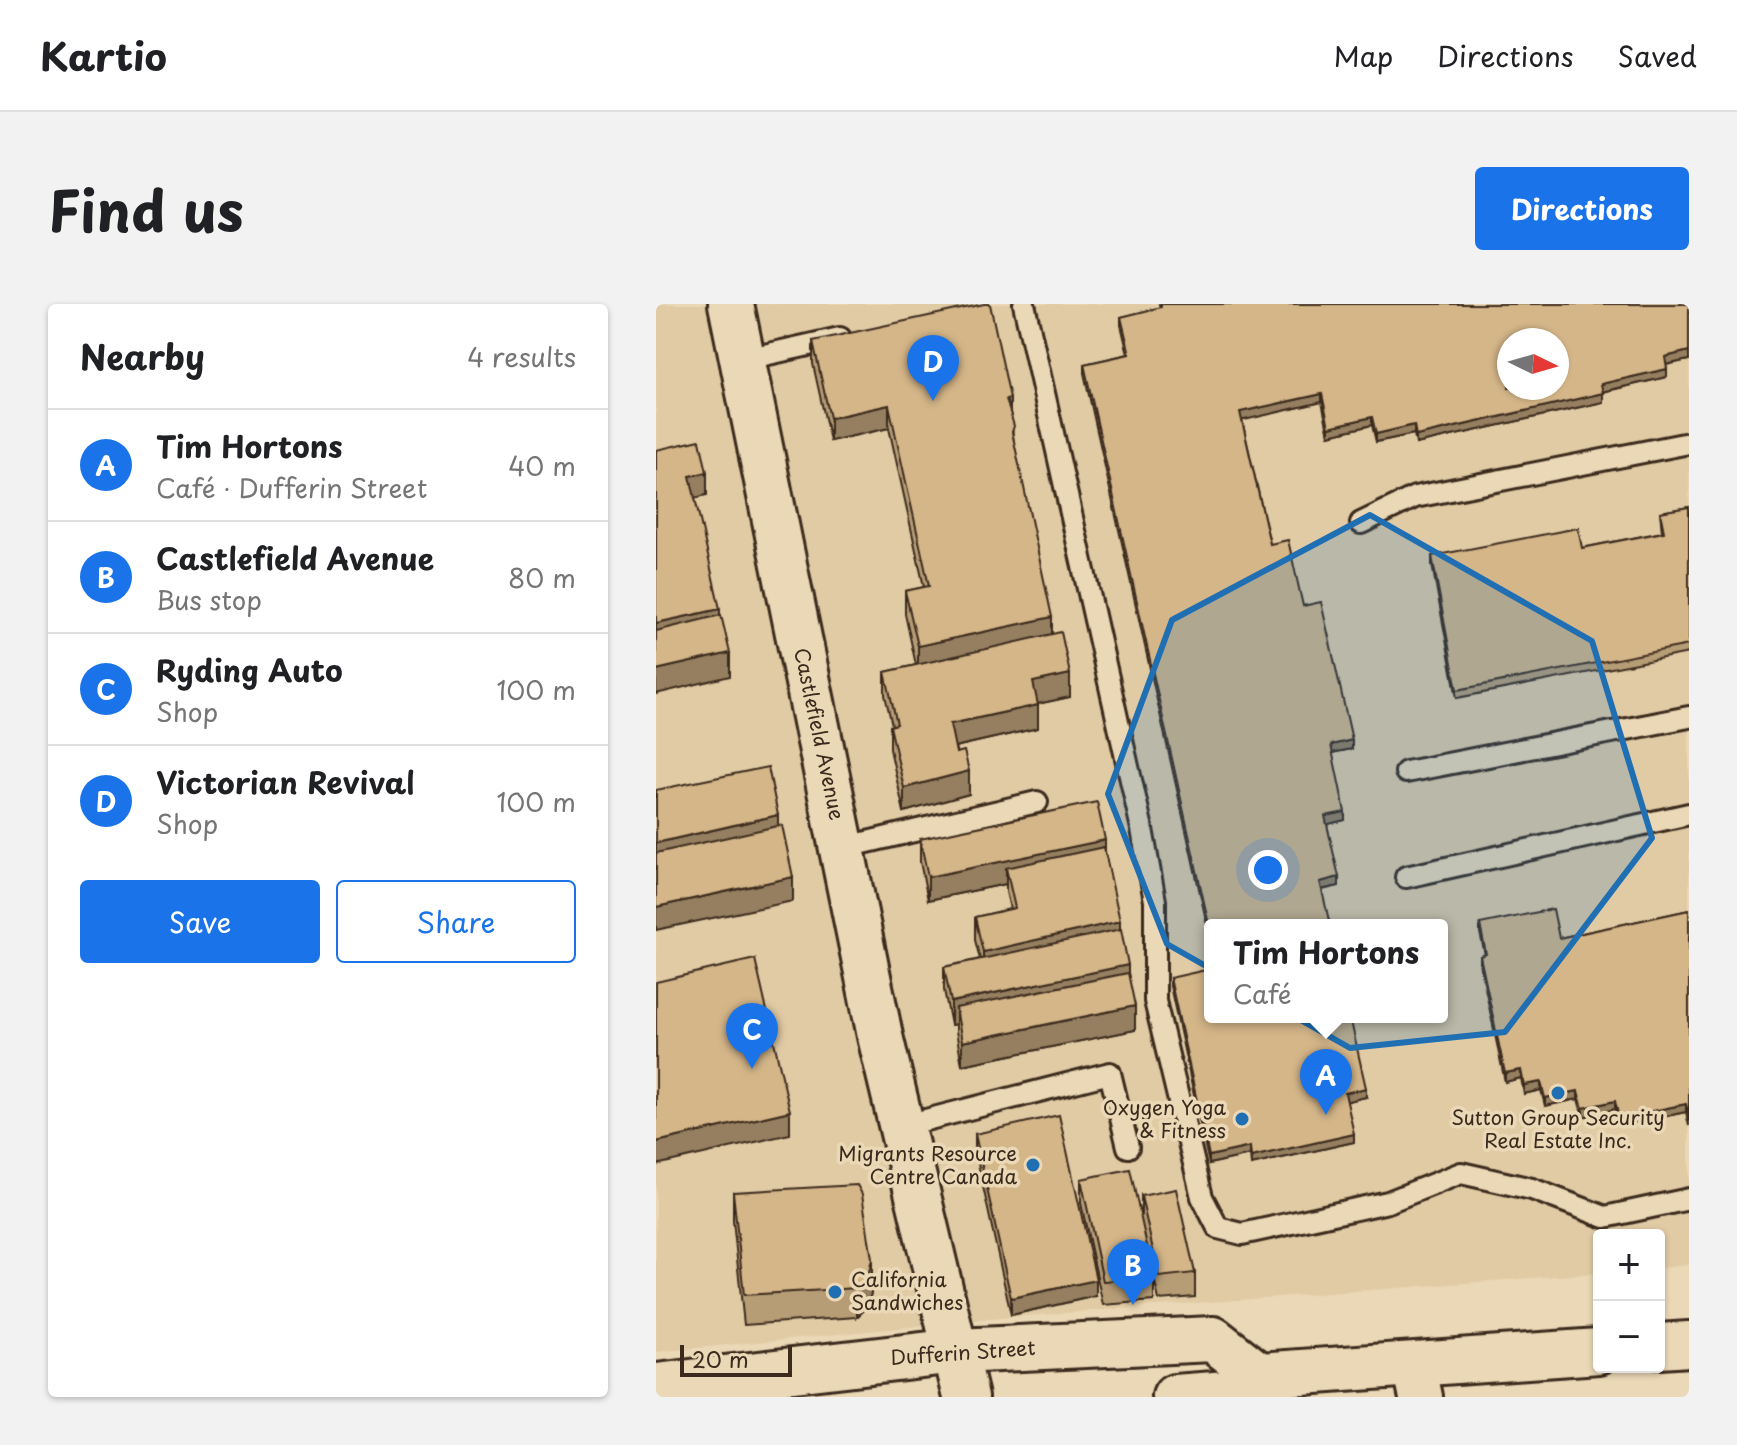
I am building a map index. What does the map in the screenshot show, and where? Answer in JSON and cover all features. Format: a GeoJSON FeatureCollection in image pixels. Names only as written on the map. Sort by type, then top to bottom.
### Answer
{"type":"FeatureCollection","features":[{"type":"Feature","properties":{"kind":"street","name":"Castlefield Avenue"},"geometry":{"type":"LineString","coordinates":[[731,304],[842,848],[902,1126],[966,1397]]}},
{"type":"Feature","properties":{"kind":"street","name":"Dufferin Street"},"geometry":{"type":"LineString","coordinates":[[656,1386],[956,1351],[1213,1339],[1259,1375]]}},
{"type":"Feature","properties":{"kind":"street"},"geometry":{"type":"LineString","coordinates":[[1665,1346],[1689,1344]]}},
{"type":"Feature","properties":{"kind":"street"},"geometry":{"type":"LineString","coordinates":[[1175,1397],[1228,1393],[1259,1375],[1417,1381],[1593,1352]]}},
{"type":"Feature","properties":{"kind":"lane"},"geometry":{"type":"LineString","coordinates":[[1024,304],[1142,829],[1155,901],[1155,1001],[1202,1197],[1218,1228],[1242,1234],[1388,1202],[1461,1173],[1532,1189],[1605,1217],[1689,1199]]}},
{"type":"Feature","properties":{"kind":"lane"},"geometry":{"type":"LineString","coordinates":[[742,360],[855,334]]}},
{"type":"Feature","properties":{"kind":"lane"},"geometry":{"type":"LineString","coordinates":[[1361,523],[1415,497],[1689,443]]}},
{"type":"Feature","properties":{"kind":"lane"},"geometry":{"type":"LineString","coordinates":[[1406,772],[1689,717]]}},
{"type":"Feature","properties":{"kind":"lane"},"geometry":{"type":"LineString","coordinates":[[842,848],[1037,802]]}},
{"type":"Feature","properties":{"kind":"lane"},"geometry":{"type":"LineString","coordinates":[[1406,877],[1689,814]]}},
{"type":"Feature","properties":{"kind":"lane"},"geometry":{"type":"LineString","coordinates":[[902,1126],[1110,1073],[1128,1147]]}},
{"type":"Feature","properties":{"kind":"highlighted area"},"geometry":{"type":"Polygon","coordinates":[[[1370,515],[1592,641],[1652,838],[1505,1032],[1350,1048],[1167,944],[1108,794],[1172,620],[1370,515]]]}},
{"type":"Feature","properties":{"kind":"shaded area"},"geometry":{"type":"Polygon","coordinates":[[[656,304],[1689,304],[1689,1265],[1665,1267],[1665,1229],[1593,1229],[1593,1273],[1011,1317],[656,1352],[656,304]]]}},
{"type":"Feature","properties":{"kind":"building"},"geometry":{"type":"Polygon","coordinates":[[[990,304],[1010,398],[1006,399],[1014,426],[1012,432],[1052,617],[918,646],[905,591],[929,586],[889,405],[830,418],[813,341],[990,304]]]}},
{"type":"Feature","properties":{"kind":"building"},"geometry":{"type":"Polygon","coordinates":[[[1161,304],[1689,304],[1689,351],[1665,357],[1667,369],[1601,384],[1603,393],[1416,436],[1414,425],[1376,434],[1372,417],[1329,427],[1322,394],[1240,412],[1270,544],[1288,540],[1303,606],[1321,602],[1352,740],[1331,745],[1345,812],[1325,816],[1339,877],[1320,882],[1329,919],[1208,919],[1084,364],[1130,354],[1121,317],[1161,307],[1161,304]]]}},
{"type":"Feature","properties":{"kind":"building"},"geometry":{"type":"Polygon","coordinates":[[[700,440],[707,472],[690,476],[720,609],[656,623],[656,450],[700,440]]]}},
{"type":"Feature","properties":{"kind":"building"},"geometry":{"type":"Polygon","coordinates":[[[1689,507],[1689,645],[1457,690],[1432,556],[1578,528],[1582,548],[1664,532],[1660,512],[1689,507]]]}},
{"type":"Feature","properties":{"kind":"building"},"geometry":{"type":"Polygon","coordinates":[[[721,615],[730,653],[656,670],[656,631],[721,615]]]}},
{"type":"Feature","properties":{"kind":"building"},"geometry":{"type":"Polygon","coordinates":[[[1061,632],[1070,674],[1033,682],[1038,705],[950,724],[956,753],[964,751],[969,771],[904,788],[890,726],[897,724],[885,672],[1061,632]]]}},
{"type":"Feature","properties":{"kind":"building"},"geometry":{"type":"Polygon","coordinates":[[[768,767],[778,815],[656,843],[656,790],[768,767]]]}},
{"type":"Feature","properties":{"kind":"building"},"geometry":{"type":"Polygon","coordinates":[[[1097,802],[1105,840],[928,877],[920,839],[1097,802]]]}},
{"type":"Feature","properties":{"kind":"building"},"geometry":{"type":"Polygon","coordinates":[[[782,825],[793,877],[656,907],[656,853],[782,825]]]}},
{"type":"Feature","properties":{"kind":"building"},"geometry":{"type":"Polygon","coordinates":[[[1104,847],[1120,921],[983,952],[975,917],[1015,908],[1006,868],[1104,847]]]}},
{"type":"Feature","properties":{"kind":"building"},"geometry":{"type":"Polygon","coordinates":[[[1553,909],[1559,938],[1689,910],[1689,1117],[1686,1104],[1619,1118],[1615,1101],[1583,1108],[1578,1091],[1545,1098],[1541,1082],[1524,1085],[1521,1070],[1505,1073],[1480,956],[1486,954],[1480,924],[1553,909]]]}},
{"type":"Feature","properties":{"kind":"building"},"geometry":{"type":"Polygon","coordinates":[[[1121,929],[1128,965],[951,1002],[944,967],[1121,929]]]}},
{"type":"Feature","properties":{"kind":"building"},"geometry":{"type":"Polygon","coordinates":[[[755,959],[790,1111],[656,1142],[656,982],[755,959]]]}},
{"type":"Feature","properties":{"kind":"building"},"geometry":{"type":"Polygon","coordinates":[[[1204,970],[1204,1023],[1351,1023],[1366,1088],[1345,1093],[1354,1134],[1251,1157],[1250,1147],[1209,1156],[1170,978],[1204,970]]]}},
{"type":"Feature","properties":{"kind":"building"},"geometry":{"type":"Polygon","coordinates":[[[1128,973],[1135,1006],[962,1042],[956,1008],[1128,973]]]}},
{"type":"Feature","properties":{"kind":"building"},"geometry":{"type":"Polygon","coordinates":[[[1059,1115],[1096,1280],[1011,1298],[975,1134],[1059,1115]]]}},
{"type":"Feature","properties":{"kind":"building"},"geometry":{"type":"Polygon","coordinates":[[[1130,1169],[1154,1278],[1103,1281],[1081,1179],[1130,1169]]]}},
{"type":"Feature","properties":{"kind":"building"},"geometry":{"type":"Polygon","coordinates":[[[857,1185],[862,1194],[872,1259],[868,1277],[857,1288],[744,1295],[733,1192],[857,1185]]]}},
{"type":"Feature","properties":{"kind":"building"},"geometry":{"type":"Polygon","coordinates":[[[1176,1189],[1195,1273],[1159,1277],[1141,1196],[1176,1189]]]}},
{"type":"Feature","properties":{"kind":"place","name":"Victorian Revival"},"geometry":{"type":"Point","coordinates":[933,401]}},
{"type":"Feature","properties":{"kind":"place","name":"Ryding Auto"},"geometry":{"type":"Point","coordinates":[752,1069]}},
{"type":"Feature","properties":{"kind":"place","name":"Sutton Group Security Real Estate Inc."},"geometry":{"type":"Point","coordinates":[1558,1093]}},
{"type":"Feature","properties":{"kind":"place","name":"Tim Hortons"},"geometry":{"type":"Point","coordinates":[1326,1115]}},
{"type":"Feature","properties":{"kind":"place","name":"Oxygen Yoga & Fitness"},"geometry":{"type":"Point","coordinates":[1242,1119]}},
{"type":"Feature","properties":{"kind":"place","name":"Migrants Resource Centre Canada"},"geometry":{"type":"Point","coordinates":[1033,1165]}},
{"type":"Feature","properties":{"kind":"place","name":"California Sandwiches"},"geometry":{"type":"Point","coordinates":[835,1292]}},
{"type":"Feature","properties":{"kind":"place","name":"Castlefield Avenue"},"geometry":{"type":"Point","coordinates":[1133,1305]}}]}
